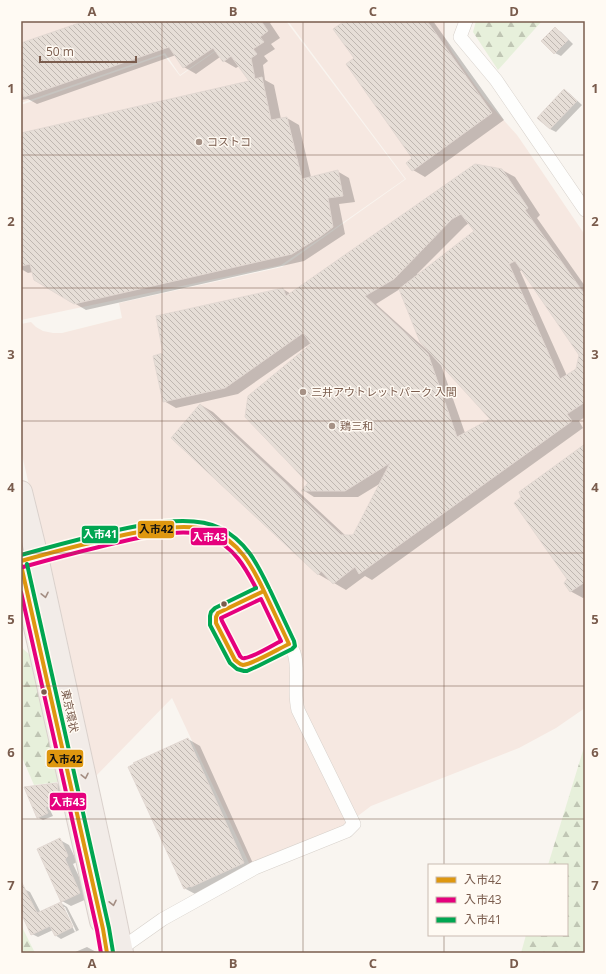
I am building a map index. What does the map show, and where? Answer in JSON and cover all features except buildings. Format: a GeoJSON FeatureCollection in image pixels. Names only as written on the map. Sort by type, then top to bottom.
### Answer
{"type":"FeatureCollection","features":[{"type":"Feature","properties":{"kind":"highway","name":"東京環状"},"geometry":{"type":"LineString","coordinates":[[21,492],[26,561],[25,602],[51,703],[103,930],[117,950]]}},
{"type":"Feature","properties":{"kind":"highway","name":"東京環状"},"geometry":{"type":"LineString","coordinates":[[26,561],[117,950]]}},
{"type":"Feature","properties":{"kind":"street"},"geometry":{"type":"LineString","coordinates":[[466,21],[460,37],[496,80],[585,210]]}},
{"type":"Feature","properties":{"kind":"street"},"geometry":{"type":"LineString","coordinates":[[26,561],[82,544],[168,528],[207,529],[222,536],[238,549],[251,566],[294,653],[296,661],[295,695],[298,710],[354,824],[347,831],[255,868],[163,919],[117,950]]}},
{"type":"Feature","properties":{"kind":"shaded area"},"geometry":{"type":"Polygon","coordinates":[[[21,21],[258,21],[180,75],[165,53],[21,103],[21,21]]]}},
{"type":"Feature","properties":{"kind":"shaded area","name":"コストコ"},"geometry":{"type":"Polygon","coordinates":[[[259,21],[286,21],[405,179],[281,265],[21,320],[21,105],[164,55],[180,76],[259,21]]]}},
{"type":"Feature","properties":{"kind":"shaded area","name":"三井アウトレットパーク 入間"},"geometry":{"type":"Polygon","coordinates":[[[288,21],[444,21],[444,36],[452,52],[484,98],[517,135],[585,235],[585,708],[556,728],[519,748],[371,806],[342,828],[250,865],[172,698],[95,777],[21,450],[21,324],[31,322],[43,331],[62,333],[122,318],[119,303],[282,267],[406,179],[288,21]]]}},
{"type":"Feature","properties":{"kind":"green space"},"geometry":{"type":"Polygon","coordinates":[[[476,21],[542,21],[498,70],[473,32],[476,21]]]}},
{"type":"Feature","properties":{"kind":"green space"},"geometry":{"type":"Polygon","coordinates":[[[21,647],[30,655],[58,782],[34,785],[21,755],[21,647]]]}},
{"type":"Feature","properties":{"kind":"green space"},"geometry":{"type":"Polygon","coordinates":[[[585,744],[585,953],[521,953],[526,936],[568,936],[568,864],[548,864],[585,744]]]}},
{"type":"Feature","properties":{"kind":"green space"},"geometry":{"type":"Polygon","coordinates":[[[21,925],[35,953],[21,953],[21,925]]]}},
{"type":"Feature","properties":{"kind":"transit line","name":"入市41"},"geometry":{"type":"LineString","coordinates":[[21,555],[126,528],[159,522],[192,521],[207,523],[220,528],[237,539],[255,561],[269,588]]}},
{"type":"Feature","properties":{"kind":"transit line","name":"入市42"},"geometry":{"type":"LineString","coordinates":[[21,561],[110,538],[155,529],[171,527],[199,528],[221,535],[237,548],[244,555],[255,572],[264,591]]}},
{"type":"Feature","properties":{"kind":"transit line","name":"入市43"},"geometry":{"type":"LineString","coordinates":[[23,567],[125,541],[155,535],[171,533],[199,534],[210,537],[226,546],[238,558],[256,588]]}},
{"type":"Feature","properties":{"kind":"transit line","name":"入市41"},"geometry":{"type":"LineString","coordinates":[[27,564],[109,928],[113,952]]}},
{"type":"Feature","properties":{"kind":"transit line","name":"入市42"},"geometry":{"type":"LineString","coordinates":[[21,565],[103,929],[107,953]]}},
{"type":"Feature","properties":{"kind":"transit line","name":"入市41"},"geometry":{"type":"LineString","coordinates":[[256,588],[215,608],[211,612],[210,616],[210,625],[230,663],[237,669],[244,671],[258,666],[292,649],[295,646],[270,590]]}},
{"type":"Feature","properties":{"kind":"transit line","name":"入市42"},"geometry":{"type":"LineString","coordinates":[[264,591],[289,644],[243,665],[235,660],[216,623],[216,617],[218,613],[264,591]]}},
{"type":"Feature","properties":{"kind":"transit line","name":"入市43"},"geometry":{"type":"LineString","coordinates":[[21,592],[101,953]]}},
{"type":"Feature","properties":{"kind":"transit line","name":"入市43"},"geometry":{"type":"LineString","coordinates":[[261,599],[281,641],[263,651],[243,658],[240,656],[221,618],[261,599]]}},
{"type":"Feature","properties":{"kind":"place","name":"コストコ"},"geometry":{"type":"Point","coordinates":[199,142]}},
{"type":"Feature","properties":{"kind":"place","name":"三井アウトレットパーク 入間"},"geometry":{"type":"Point","coordinates":[303,392]}},
{"type":"Feature","properties":{"kind":"place","name":"鶏三和"},"geometry":{"type":"Point","coordinates":[332,426]}}]}
